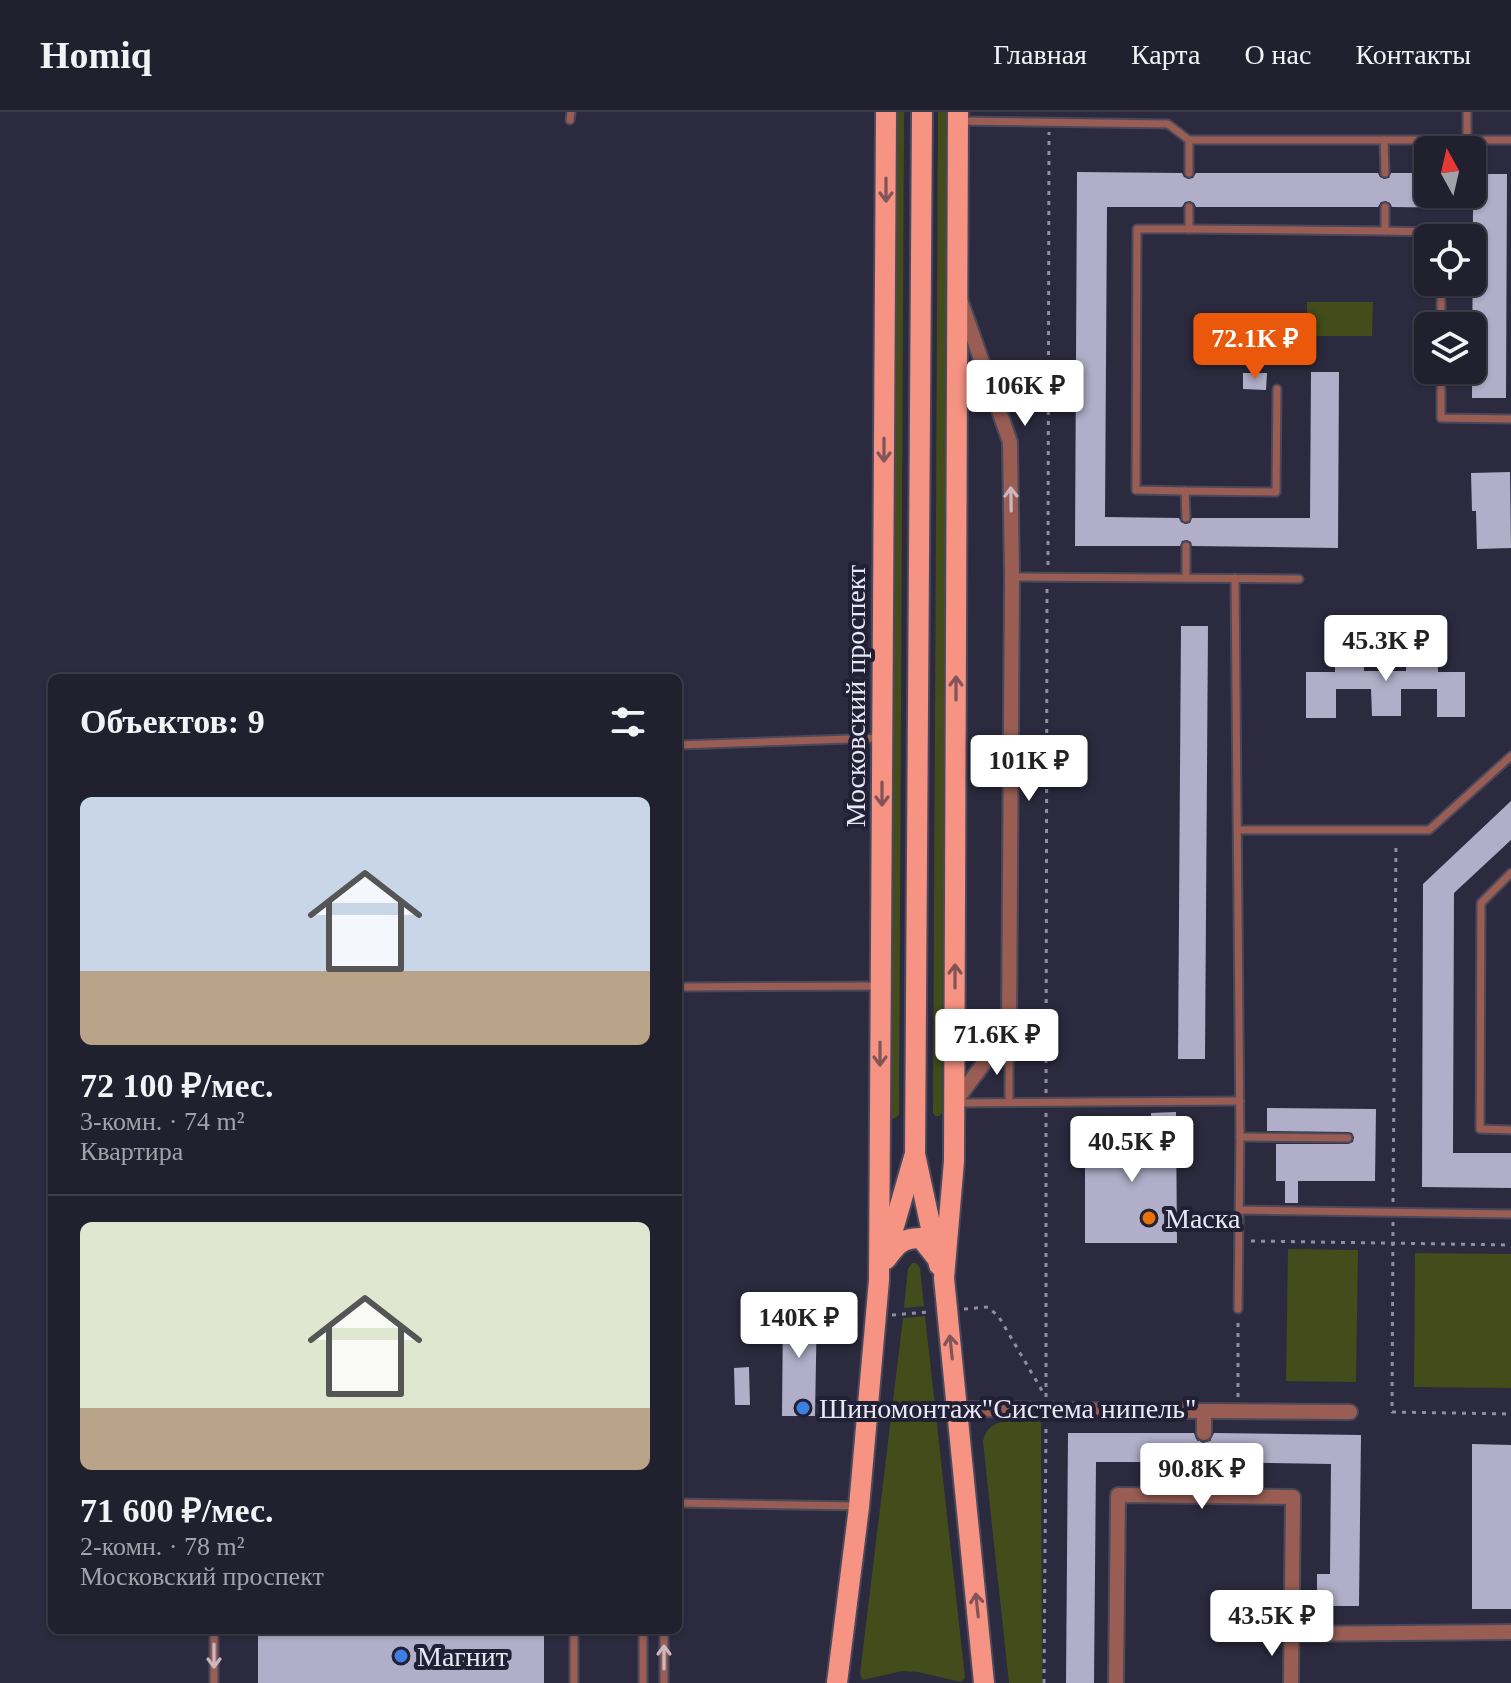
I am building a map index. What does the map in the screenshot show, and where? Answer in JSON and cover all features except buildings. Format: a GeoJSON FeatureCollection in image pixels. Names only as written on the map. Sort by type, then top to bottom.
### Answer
{"type":"FeatureCollection","features":[{"type":"Feature","properties":{"kind":"main road","name":"Московский проспект"},"geometry":{"type":"LineString","coordinates":[[837,1683],[859,1507],[881,1272],[886,112]]}},
{"type":"Feature","properties":{"kind":"main road","name":"Московский проспект"},"geometry":{"type":"LineString","coordinates":[[922,112],[915,1154],[941,1269],[947,1311],[984,1683]]}},
{"type":"Feature","properties":{"kind":"main road","name":"Московский проспект"},"geometry":{"type":"LineString","coordinates":[[941,1269],[954,1161],[958,116]]}},
{"type":"Feature","properties":{"kind":"main road","name":"Московский проспект"},"geometry":{"type":"LineString","coordinates":[[881,1272],[915,1154]]}},
{"type":"Feature","properties":{"kind":"main road"},"geometry":{"type":"LineString","coordinates":[[881,1272],[894,1248],[907,1238],[921,1238],[931,1249],[941,1269]]}},
{"type":"Feature","properties":{"kind":"street"},"geometry":{"type":"LineString","coordinates":[[954,1103],[1009,1030],[1012,577],[1010,442],[958,294]]}},
{"type":"Feature","properties":{"kind":"street"},"geometry":{"type":"LineString","coordinates":[[957,1409],[1350,1412]]}},
{"type":"Feature","properties":{"kind":"street"},"geometry":{"type":"LineString","coordinates":[[1204,1411],[1204,1433]]}},
{"type":"Feature","properties":{"kind":"street"},"geometry":{"type":"LineString","coordinates":[[1204,1462],[1204,1496]]}},
{"type":"Feature","properties":{"kind":"street"},"geometry":{"type":"LineString","coordinates":[[1116,1683],[1118,1495],[1293,1497],[1291,1683]]}},
{"type":"Feature","properties":{"kind":"street"},"geometry":{"type":"LineString","coordinates":[[1291,1634],[1511,1632]]}},
{"type":"Feature","properties":{"kind":"lane"},"geometry":{"type":"LineString","coordinates":[[1025,112],[1025,122]]}},
{"type":"Feature","properties":{"kind":"lane"},"geometry":{"type":"LineString","coordinates":[[1081,112],[1082,123]]}},
{"type":"Feature","properties":{"kind":"lane"},"geometry":{"type":"LineString","coordinates":[[1467,112],[1467,136]]}},
{"type":"Feature","properties":{"kind":"lane"},"geometry":{"type":"LineString","coordinates":[[958,116],[1025,122],[1168,124],[1189,140],[1414,140]]}},
{"type":"Feature","properties":{"kind":"lane"},"geometry":{"type":"LineString","coordinates":[[1189,140],[1189,173]]}},
{"type":"Feature","properties":{"kind":"lane"},"geometry":{"type":"LineString","coordinates":[[1384,140],[1385,173]]}},
{"type":"Feature","properties":{"kind":"lane"},"geometry":{"type":"LineString","coordinates":[[1486,140],[1511,140]]}},
{"type":"Feature","properties":{"kind":"lane"},"geometry":{"type":"LineString","coordinates":[[1189,207],[1189,229]]}},
{"type":"Feature","properties":{"kind":"lane"},"geometry":{"type":"LineString","coordinates":[[1385,207],[1385,231]]}},
{"type":"Feature","properties":{"kind":"lane"},"geometry":{"type":"LineString","coordinates":[[1277,389],[1276,492],[1136,490],[1137,229],[1414,232]]}},
{"type":"Feature","properties":{"kind":"lane"},"geometry":{"type":"LineString","coordinates":[[1441,384],[1441,418],[1511,419]]}},
{"type":"Feature","properties":{"kind":"lane"},"geometry":{"type":"LineString","coordinates":[[1185,491],[1186,518]]}},
{"type":"Feature","properties":{"kind":"lane"},"geometry":{"type":"LineString","coordinates":[[1186,546],[1186,578]]}},
{"type":"Feature","properties":{"kind":"lane"},"geometry":{"type":"LineString","coordinates":[[1012,577],[1299,579]]}},
{"type":"Feature","properties":{"kind":"lane"},"geometry":{"type":"LineString","coordinates":[[1235,578],[1240,1101],[1238,1309]]}},
{"type":"Feature","properties":{"kind":"lane"},"geometry":{"type":"LineString","coordinates":[[682,745],[883,738]]}},
{"type":"Feature","properties":{"kind":"lane"},"geometry":{"type":"LineString","coordinates":[[1238,830],[1429,830],[1511,756]]}},
{"type":"Feature","properties":{"kind":"lane"},"geometry":{"type":"LineString","coordinates":[[1511,873],[1481,903],[1480,1129],[1511,1130]]}},
{"type":"Feature","properties":{"kind":"lane"},"geometry":{"type":"LineString","coordinates":[[682,987],[881,986]]}},
{"type":"Feature","properties":{"kind":"lane"},"geometry":{"type":"LineString","coordinates":[[1009,1030],[1009,1102]]}},
{"type":"Feature","properties":{"kind":"lane"},"geometry":{"type":"LineString","coordinates":[[954,1103],[1240,1101]]}},
{"type":"Feature","properties":{"kind":"lane"},"geometry":{"type":"LineString","coordinates":[[1240,1137],[1348,1138]]}},
{"type":"Feature","properties":{"kind":"lane"},"geometry":{"type":"LineString","coordinates":[[1240,1210],[1511,1214]]}},
{"type":"Feature","properties":{"kind":"lane"},"geometry":{"type":"LineString","coordinates":[[682,1503],[859,1507]]}},
{"type":"Feature","properties":{"kind":"lane"},"geometry":{"type":"LineString","coordinates":[[214,1634],[214,1683]]}},
{"type":"Feature","properties":{"kind":"lane"},"geometry":{"type":"LineString","coordinates":[[574,1634],[574,1683]]}},
{"type":"Feature","properties":{"kind":"lane"},"geometry":{"type":"LineString","coordinates":[[643,1634],[643,1683]]}},
{"type":"Feature","properties":{"kind":"lane"},"geometry":{"type":"LineString","coordinates":[[664,1634],[664,1683]]}},
{"type":"Feature","properties":{"kind":"path"},"geometry":{"type":"LineString","coordinates":[[876,1316],[988,1307],[999,1317],[1046,1397],[1049,122]]}},
{"type":"Feature","properties":{"kind":"path"},"geometry":{"type":"LineString","coordinates":[[1396,830],[1392,1412],[1511,1414]]}},
{"type":"Feature","properties":{"kind":"path"},"geometry":{"type":"LineString","coordinates":[[1240,1241],[1511,1245]]}},
{"type":"Feature","properties":{"kind":"path"},"geometry":{"type":"LineString","coordinates":[[1238,1309],[1238,1411]]}},
{"type":"Feature","properties":{"kind":"path"},"geometry":{"type":"LineString","coordinates":[[1044,1683],[1046,1409]]}},
{"type":"Feature","properties":{"kind":"green space"},"geometry":{"type":"Polygon","coordinates":[[[896,112],[904,112],[899,1115],[893,1119],[890,1115],[896,112]]]}},
{"type":"Feature","properties":{"kind":"green space"},"geometry":{"type":"Polygon","coordinates":[[[938,112],[948,112],[942,1113],[935,1116],[933,1113],[938,112]]]}},
{"type":"Feature","properties":{"kind":"green space"},"geometry":{"type":"Polygon","coordinates":[[[1307,302],[1373,302],[1372,336],[1307,336],[1307,302]]]}},
{"type":"Feature","properties":{"kind":"green space"},"geometry":{"type":"Polygon","coordinates":[[[1288,1249],[1358,1250],[1356,1382],[1286,1381],[1288,1249]]]}},
{"type":"Feature","properties":{"kind":"green space"},"geometry":{"type":"Polygon","coordinates":[[[1415,1253],[1511,1254],[1511,1388],[1414,1387],[1415,1253]]]}},
{"type":"Feature","properties":{"kind":"green space"},"geometry":{"type":"Polygon","coordinates":[[[912,1263],[920,1268],[924,1306],[904,1308],[908,1269],[912,1263]]]}},
{"type":"Feature","properties":{"kind":"green space"},"geometry":{"type":"Polygon","coordinates":[[[925,1316],[965,1678],[961,1682],[902,1671],[863,1680],[860,1674],[903,1318],[925,1316]]]}},
{"type":"Feature","properties":{"kind":"green space"},"geometry":{"type":"Polygon","coordinates":[[[1015,1419],[1041,1419],[1042,1683],[1009,1683],[983,1442],[986,1433],[998,1423],[1015,1419]]]}},
{"type":"Feature","properties":{"kind":"tunnel"},"geometry":{"type":"LineString","coordinates":[[1204,1433],[1204,1462]]}},
{"type":"Feature","properties":{"kind":"place","name":"Маска"},"geometry":{"type":"Point","coordinates":[1149,1218]}},
{"type":"Feature","properties":{"kind":"place","name":"Шиномонтаж\"Система нипель\""},"geometry":{"type":"Point","coordinates":[803,1408]}},
{"type":"Feature","properties":{"kind":"place","name":"Магнит"},"geometry":{"type":"Point","coordinates":[401,1656]}}]}
